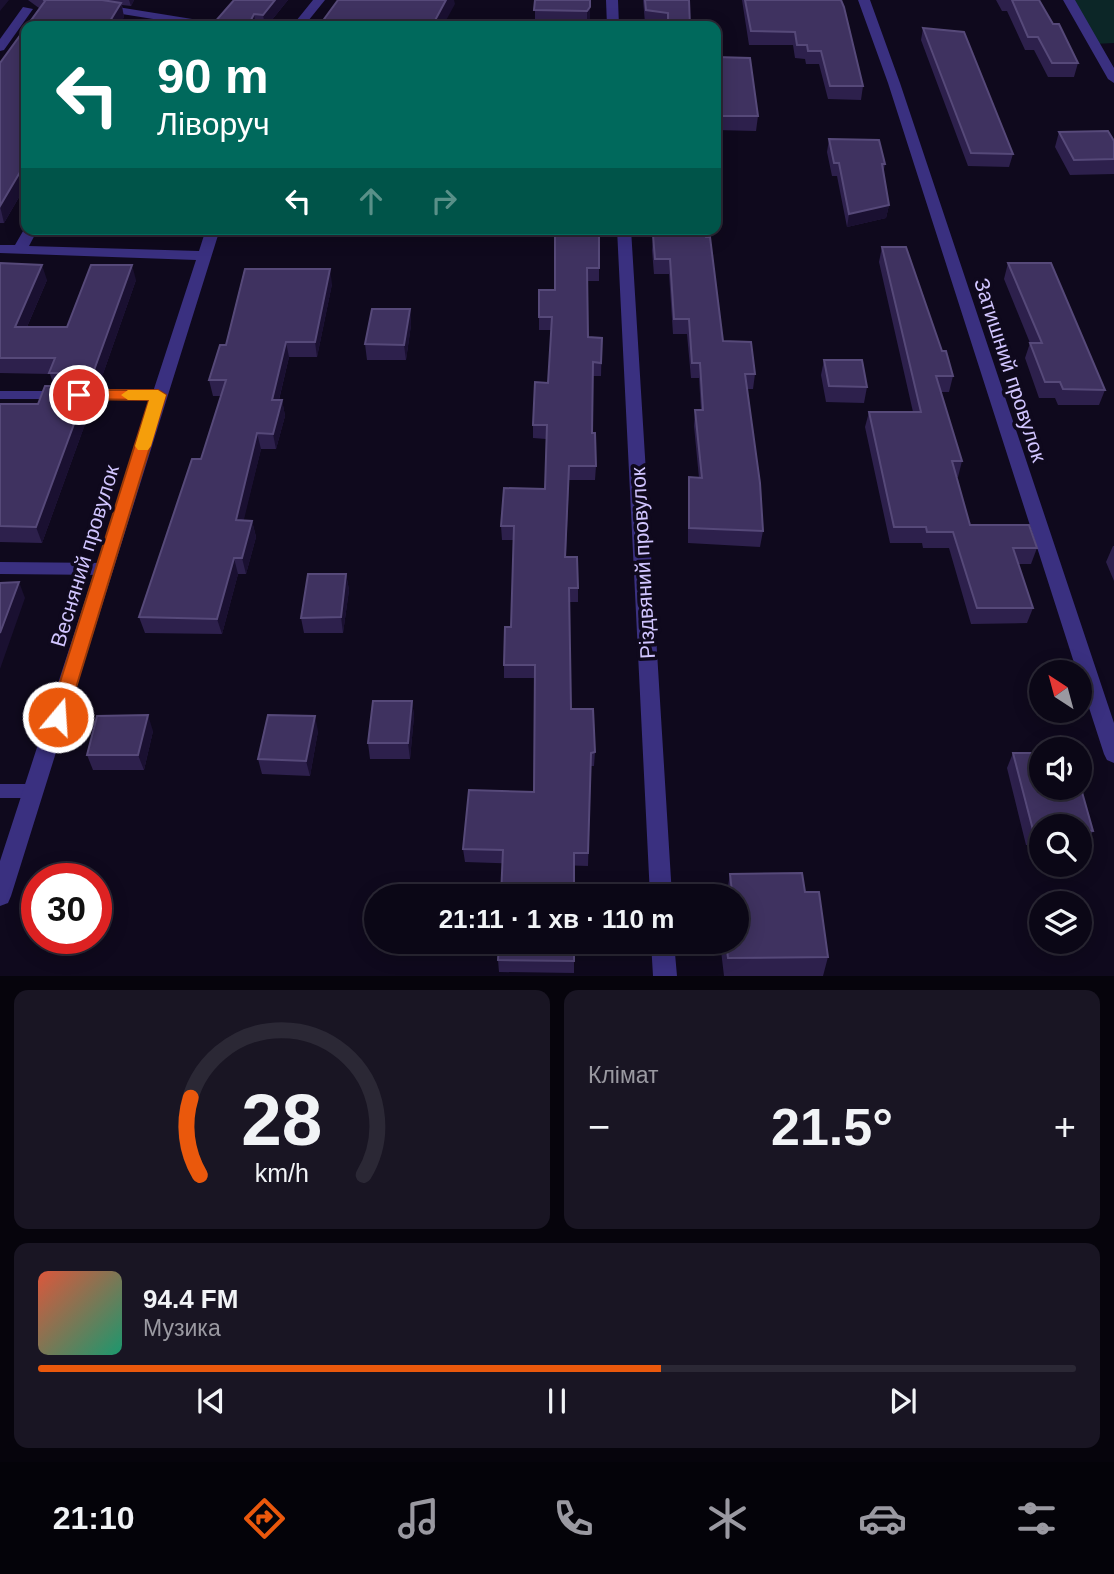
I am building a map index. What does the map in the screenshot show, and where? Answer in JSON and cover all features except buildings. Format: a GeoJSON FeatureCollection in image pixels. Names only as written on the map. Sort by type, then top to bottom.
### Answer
{"type":"FeatureCollection","features":[{"type":"Feature","properties":{"kind":"street"},"geometry":{"type":"LineString","coordinates":[[53,0],[185,21]]}},
{"type":"Feature","properties":{"kind":"street"},"geometry":{"type":"LineString","coordinates":[[302,21],[319,0]]}},
{"type":"Feature","properties":{"kind":"street"},"geometry":{"type":"LineString","coordinates":[[612,0],[613,21]]}},
{"type":"Feature","properties":{"kind":"street","name":"Затишний провулок"},"geometry":{"type":"LineString","coordinates":[[864,0],[894,83],[1114,754]]}},
{"type":"Feature","properties":{"kind":"street"},"geometry":{"type":"LineString","coordinates":[[1069,0],[1114,79]]}},
{"type":"Feature","properties":{"kind":"street"},"geometry":{"type":"LineString","coordinates":[[0,47],[27,9]]}},
{"type":"Feature","properties":{"kind":"street"},"geometry":{"type":"LineString","coordinates":[[20,249],[28,235]]}},
{"type":"Feature","properties":{"kind":"street","name":"Весняний провулок"},"geometry":{"type":"LineString","coordinates":[[0,896],[211,235]]}},
{"type":"Feature","properties":{"kind":"street","name":"Різдвяний провулок"},"geometry":{"type":"LineString","coordinates":[[624,235],[660,884]]}},
{"type":"Feature","properties":{"kind":"street"},"geometry":{"type":"LineString","coordinates":[[0,248],[204,256]]}},
{"type":"Feature","properties":{"kind":"street"},"geometry":{"type":"LineString","coordinates":[[664,954],[665,975]]}},
{"type":"Feature","properties":{"kind":"lane"},"geometry":{"type":"LineString","coordinates":[[0,395],[158,395]]}},
{"type":"Feature","properties":{"kind":"lane"},"geometry":{"type":"LineString","coordinates":[[0,568],[106,569]]}},
{"type":"Feature","properties":{"kind":"lane"},"geometry":{"type":"LineString","coordinates":[[0,791],[34,791]]}},
{"type":"Feature","properties":{"kind":"green space"},"geometry":{"type":"Polygon","coordinates":[[[1069,0],[1114,0],[1114,43],[1094,44],[1069,0]]]}},
{"type":"Feature","properties":{"kind":"slow traffic"},"geometry":{"type":"LineString","coordinates":[[128,395],[158,395],[143,446]]}},
{"type":"Feature","properties":{"kind":"route"},"geometry":{"type":"LineString","coordinates":[[58,717],[158,395],[79,395]]}}]}
